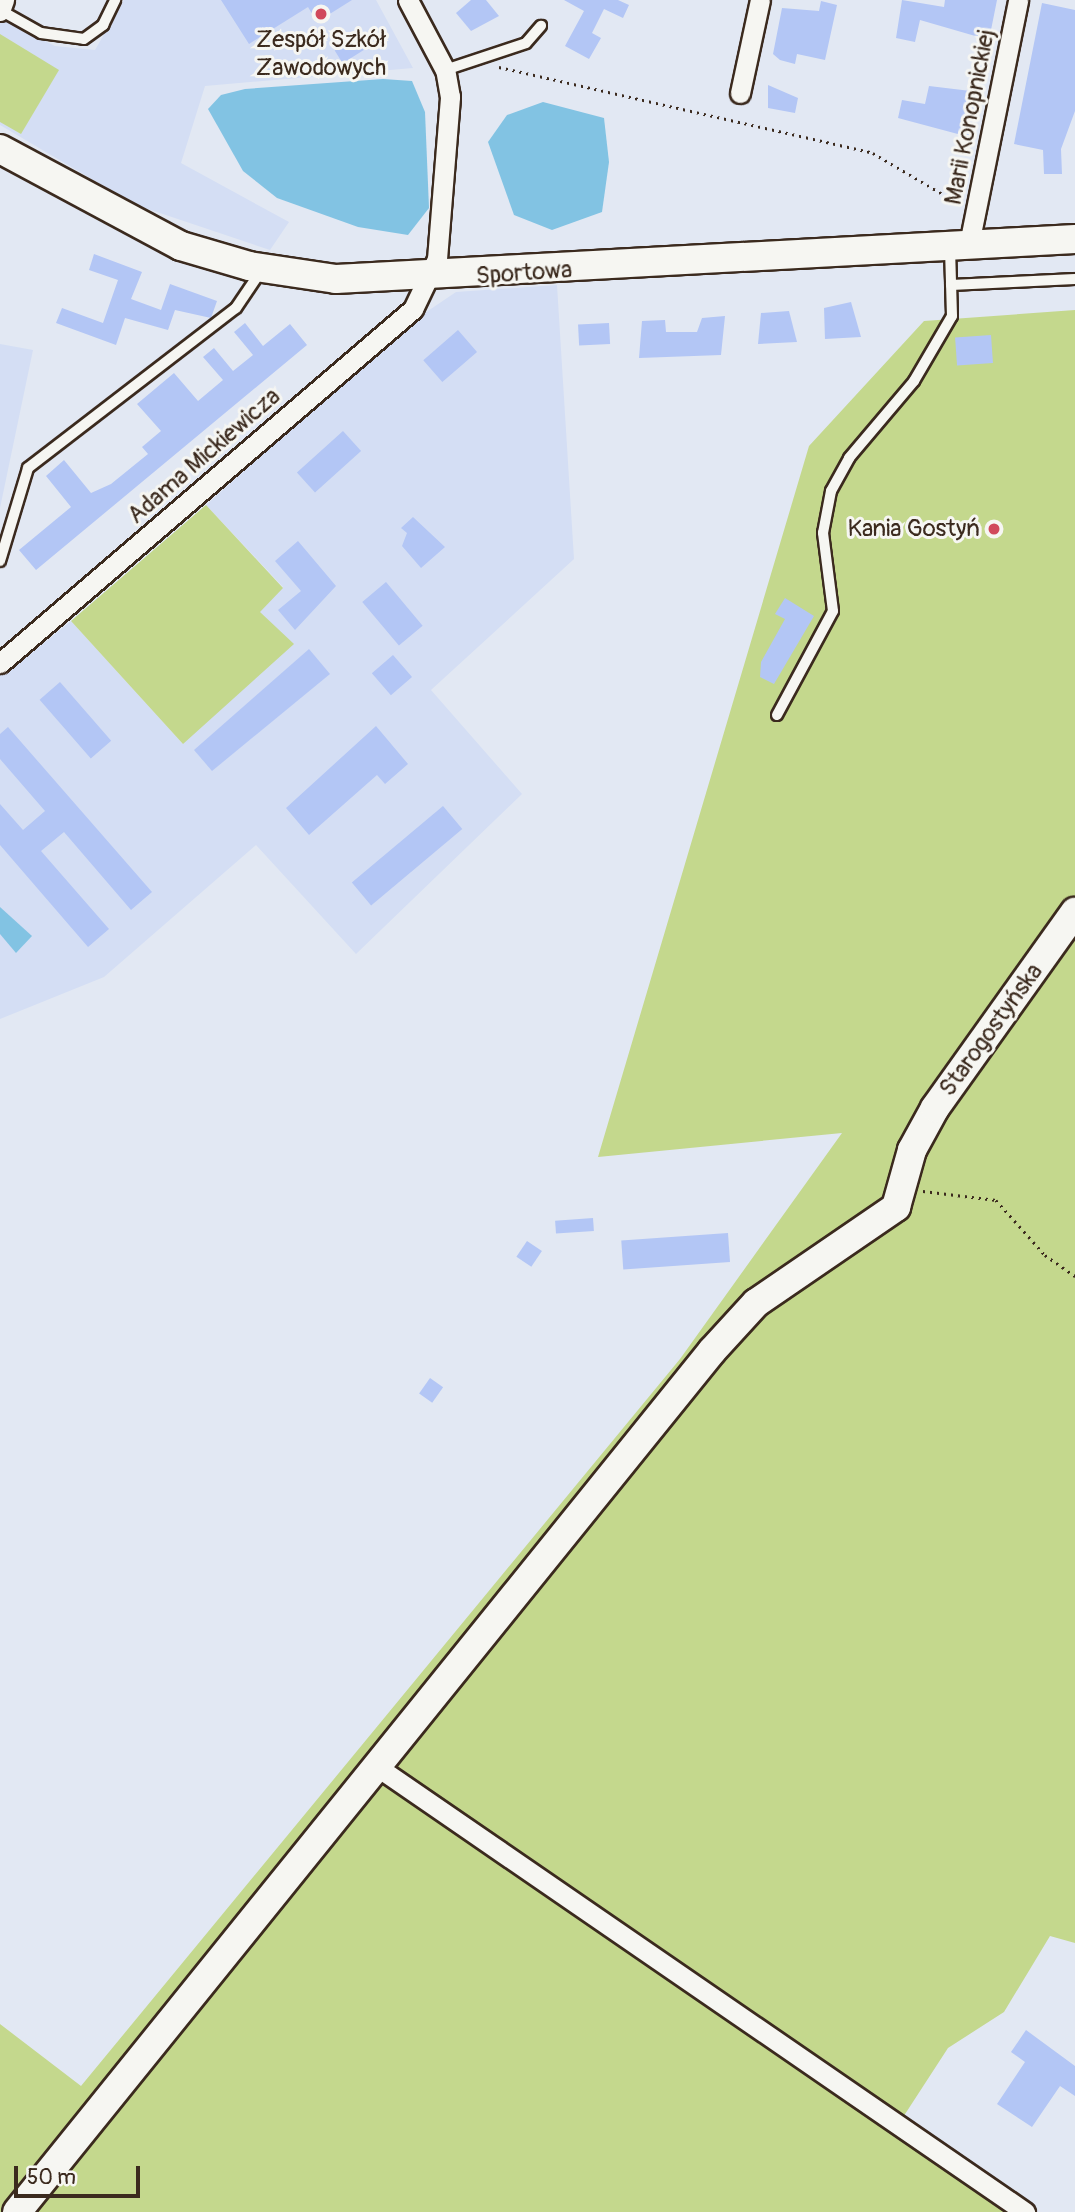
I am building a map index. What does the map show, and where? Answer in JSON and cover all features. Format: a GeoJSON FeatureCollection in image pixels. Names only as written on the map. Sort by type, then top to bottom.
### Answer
{"type":"FeatureCollection","features":[{"type":"Feature","properties":{"kind":"street"},"geometry":{"type":"LineString","coordinates":[[0,10],[4,0]]}},
{"type":"Feature","properties":{"kind":"street"},"geometry":{"type":"LineString","coordinates":[[408,0],[445,70]]}},
{"type":"Feature","properties":{"kind":"street"},"geometry":{"type":"LineString","coordinates":[[740,93],[760,0]]}},
{"type":"Feature","properties":{"kind":"street","name":"Marii Konopnickiej"},"geometry":{"type":"LineString","coordinates":[[960,245],[1018,0]]}},
{"type":"Feature","properties":{"kind":"street","name":"Adama Mickiewicza"},"geometry":{"type":"LineString","coordinates":[[2,656],[413,309],[428,278],[446,203],[445,70]]}},
{"type":"Feature","properties":{"kind":"street","name":"Sportowa"},"geometry":{"type":"LineString","coordinates":[[0,149],[145,231],[262,269],[336,279],[428,278],[1075,239]]}},
{"type":"Feature","properties":{"kind":"street","name":"Starogostyńska"},"geometry":{"type":"LineString","coordinates":[[906,1189],[912,1150],[1075,912]]}},
{"type":"Feature","properties":{"kind":"street"},"geometry":{"type":"LineString","coordinates":[[17,2212],[379,1768],[712,1351],[756,1303],[870,1228],[896,1207],[906,1189]]}},
{"type":"Feature","properties":{"kind":"street"},"geometry":{"type":"LineString","coordinates":[[379,1768],[1025,2212]]}},
{"type":"Feature","properties":{"kind":"lane"},"geometry":{"type":"LineString","coordinates":[[0,10],[41,33],[84,39],[103,25],[115,0]]}},
{"type":"Feature","properties":{"kind":"lane"},"geometry":{"type":"LineString","coordinates":[[445,70],[526,43],[541,26]]}},
{"type":"Feature","properties":{"kind":"lane"},"geometry":{"type":"LineString","coordinates":[[777,715],[833,611],[823,533],[831,491],[849,458],[914,382],[952,316],[951,285],[960,245]]}},
{"type":"Feature","properties":{"kind":"lane"},"geometry":{"type":"LineString","coordinates":[[0,561],[28,468],[236,307],[262,269]]}},
{"type":"Feature","properties":{"kind":"lane"},"geometry":{"type":"LineString","coordinates":[[951,285],[1075,279]]}},
{"type":"Feature","properties":{"kind":"path"},"geometry":{"type":"LineString","coordinates":[[482,58],[484,64],[690,115],[770,125],[873,153],[965,208]]}},
{"type":"Feature","properties":{"kind":"path"},"geometry":{"type":"LineString","coordinates":[[906,1189],[996,1200],[1045,1255],[1075,1276]]}},
{"type":"Feature","properties":{"kind":"shaded area"},"geometry":{"type":"Polygon","coordinates":[[[124,0],[376,0],[413,68],[205,86],[181,163],[289,222],[270,250],[136,205],[0,125],[0,19],[55,46],[95,50],[124,0]]]}},
{"type":"Feature","properties":{"kind":"shaded area"},"geometry":{"type":"Polygon","coordinates":[[[557,285],[574,559],[431,690],[522,794],[356,954],[256,845],[104,977],[0,1019],[0,663],[6,674],[71,621],[183,744],[259,612],[283,587],[206,505],[413,321],[456,292],[557,285]]]}},
{"type":"Feature","properties":{"kind":"shaded area"},"geometry":{"type":"Polygon","coordinates":[[[0,344],[33,350],[0,508],[0,344]]]}},
{"type":"Feature","properties":{"kind":"green space"},"geometry":{"type":"Polygon","coordinates":[[[0,34],[59,70],[21,134],[0,122],[0,34]]]}},
{"type":"Feature","properties":{"kind":"green space"},"geometry":{"type":"Polygon","coordinates":[[[1075,310],[1075,1943],[1050,1936],[1004,2012],[948,2048],[896,2128],[1012,2212],[0,2212],[0,2024],[81,2086],[680,1359],[842,1133],[598,1157],[809,446],[924,321],[1075,310]]]}},
{"type":"Feature","properties":{"kind":"green space"},"geometry":{"type":"Polygon","coordinates":[[[206,505],[283,588],[260,612],[294,644],[183,744],[71,621],[206,505]]]}},
{"type":"Feature","properties":{"kind":"water"},"geometry":{"type":"Polygon","coordinates":[[[383,79],[412,81],[425,112],[429,208],[408,235],[358,227],[277,198],[243,171],[208,109],[221,95],[245,89],[383,79]]]}},
{"type":"Feature","properties":{"kind":"water"},"geometry":{"type":"Polygon","coordinates":[[[543,102],[604,118],[609,162],[602,212],[552,230],[514,215],[488,142],[507,115],[543,102]]]}},
{"type":"Feature","properties":{"kind":"water"},"geometry":{"type":"Polygon","coordinates":[[[0,907],[32,936],[16,953],[0,934],[0,907]]]}},
{"type":"Feature","properties":{"kind":"building"},"geometry":{"type":"Polygon","coordinates":[[[221,0],[352,0],[317,22],[308,7],[249,44],[221,0]]]}},
{"type":"Feature","properties":{"kind":"building"},"geometry":{"type":"Polygon","coordinates":[[[471,0],[486,0],[499,16],[471,31],[456,13],[471,0]]]}},
{"type":"Feature","properties":{"kind":"building"},"geometry":{"type":"Polygon","coordinates":[[[564,0],[618,0],[629,5],[623,18],[604,9],[592,33],[601,38],[589,59],[565,46],[584,11],[564,0]]]}},
{"type":"Feature","properties":{"kind":"building"},"geometry":{"type":"Polygon","coordinates":[[[902,0],[944,7],[945,0],[997,0],[989,40],[920,20],[915,42],[896,38],[902,0]]]}},
{"type":"Feature","properties":{"kind":"building"},"geometry":{"type":"Polygon","coordinates":[[[821,1],[837,5],[825,60],[797,54],[795,64],[780,60],[773,54],[782,8],[819,11],[821,1]]]}},
{"type":"Feature","properties":{"kind":"building"},"geometry":{"type":"Polygon","coordinates":[[[1042,3],[1075,10],[1075,111],[1061,149],[1062,174],[1044,174],[1043,150],[1014,144],[1042,3]]]}},
{"type":"Feature","properties":{"kind":"building"},"geometry":{"type":"Polygon","coordinates":[[[361,34],[369,47],[343,63],[335,50],[361,34]]]}},
{"type":"Feature","properties":{"kind":"building"},"geometry":{"type":"Polygon","coordinates":[[[768,85],[798,98],[795,113],[768,108],[768,85]]]}},
{"type":"Feature","properties":{"kind":"building"},"geometry":{"type":"Polygon","coordinates":[[[929,86],[979,92],[969,137],[898,118],[902,100],[925,104],[929,86]]]}},
{"type":"Feature","properties":{"kind":"building"},"geometry":{"type":"Polygon","coordinates":[[[94,254],[142,272],[131,299],[161,310],[170,284],[217,301],[211,318],[175,310],[168,330],[125,318],[116,345],[56,323],[62,308],[103,323],[118,280],[89,270],[94,254]]]}},
{"type":"Feature","properties":{"kind":"building"},"geometry":{"type":"Polygon","coordinates":[[[851,302],[861,337],[825,339],[824,308],[851,302]]]}},
{"type":"Feature","properties":{"kind":"building"},"geometry":{"type":"Polygon","coordinates":[[[789,311],[797,342],[758,344],[761,313],[789,311]]]}},
{"type":"Feature","properties":{"kind":"building"},"geometry":{"type":"Polygon","coordinates":[[[725,316],[721,355],[639,358],[642,321],[665,320],[666,332],[697,332],[702,318],[725,316]]]}},
{"type":"Feature","properties":{"kind":"building"},"geometry":{"type":"Polygon","coordinates":[[[245,323],[263,346],[290,324],[307,345],[36,570],[19,550],[71,507],[46,476],[64,460],[91,493],[111,484],[148,454],[142,447],[161,431],[137,404],[174,373],[198,401],[223,380],[203,357],[214,348],[233,371],[253,355],[234,332],[245,323]]]}},
{"type":"Feature","properties":{"kind":"building"},"geometry":{"type":"Polygon","coordinates":[[[609,323],[610,344],[579,346],[578,325],[609,323]]]}},
{"type":"Feature","properties":{"kind":"building"},"geometry":{"type":"Polygon","coordinates":[[[458,330],[477,352],[442,382],[423,360],[458,330]]]}},
{"type":"Feature","properties":{"kind":"building"},"geometry":{"type":"Polygon","coordinates":[[[991,335],[993,363],[957,365],[955,338],[991,335]]]}},
{"type":"Feature","properties":{"kind":"building"},"geometry":{"type":"Polygon","coordinates":[[[343,431],[361,451],[315,493],[297,472],[343,431]]]}},
{"type":"Feature","properties":{"kind":"building"},"geometry":{"type":"Polygon","coordinates":[[[413,517],[445,547],[421,568],[402,546],[407,533],[401,528],[413,517]]]}},
{"type":"Feature","properties":{"kind":"building"},"geometry":{"type":"Polygon","coordinates":[[[298,541],[336,586],[295,630],[278,610],[301,591],[275,561],[298,541]]]}},
{"type":"Feature","properties":{"kind":"building"},"geometry":{"type":"Polygon","coordinates":[[[386,582],[423,626],[399,646],[362,602],[386,582]]]}},
{"type":"Feature","properties":{"kind":"building"},"geometry":{"type":"Polygon","coordinates":[[[785,598],[814,616],[774,684],[760,677],[761,662],[785,619],[775,614],[785,598]]]}},
{"type":"Feature","properties":{"kind":"building"},"geometry":{"type":"Polygon","coordinates":[[[309,649],[330,674],[212,771],[194,750],[309,649]]]}},
{"type":"Feature","properties":{"kind":"building"},"geometry":{"type":"Polygon","coordinates":[[[393,655],[412,677],[391,695],[372,673],[393,655]]]}},
{"type":"Feature","properties":{"kind":"building"},"geometry":{"type":"Polygon","coordinates":[[[60,682],[111,741],[91,759],[40,700],[60,682]]]}},
{"type":"Feature","properties":{"kind":"building"},"geometry":{"type":"Polygon","coordinates":[[[376,726],[408,764],[385,784],[377,775],[309,835],[286,808],[376,726]]]}},
{"type":"Feature","properties":{"kind":"building"},"geometry":{"type":"Polygon","coordinates":[[[8,727],[152,892],[131,910],[64,832],[41,851],[109,929],[88,947],[0,845],[0,804],[23,830],[45,811],[0,759],[0,734],[8,727]]]}},
{"type":"Feature","properties":{"kind":"building"},"geometry":{"type":"Polygon","coordinates":[[[443,806],[462,829],[371,905],[352,882],[443,806]]]}},
{"type":"Feature","properties":{"kind":"building"},"geometry":{"type":"Polygon","coordinates":[[[593,1218],[594,1231],[556,1234],[555,1221],[593,1218]]]}},
{"type":"Feature","properties":{"kind":"building"},"geometry":{"type":"Polygon","coordinates":[[[728,1233],[730,1262],[623,1269],[621,1240],[728,1233]]]}},
{"type":"Feature","properties":{"kind":"building"},"geometry":{"type":"Polygon","coordinates":[[[527,1241],[542,1251],[531,1267],[516,1257],[527,1241]]]}},
{"type":"Feature","properties":{"kind":"building"},"geometry":{"type":"Polygon","coordinates":[[[430,1378],[443,1387],[432,1403],[419,1394],[430,1378]]]}},
{"type":"Feature","properties":{"kind":"building"},"geometry":{"type":"Polygon","coordinates":[[[1026,2030],[1075,2066],[1075,2096],[1060,2086],[1032,2127],[997,2104],[1025,2062],[1011,2052],[1026,2030]]]}},
{"type":"Feature","properties":{"kind":"place","name":"Zespół Szkół Zawodowych"},"geometry":{"type":"Point","coordinates":[321,14]}},
{"type":"Feature","properties":{"kind":"place","name":"Kania Gostyń"},"geometry":{"type":"Point","coordinates":[994,529]}}]}
